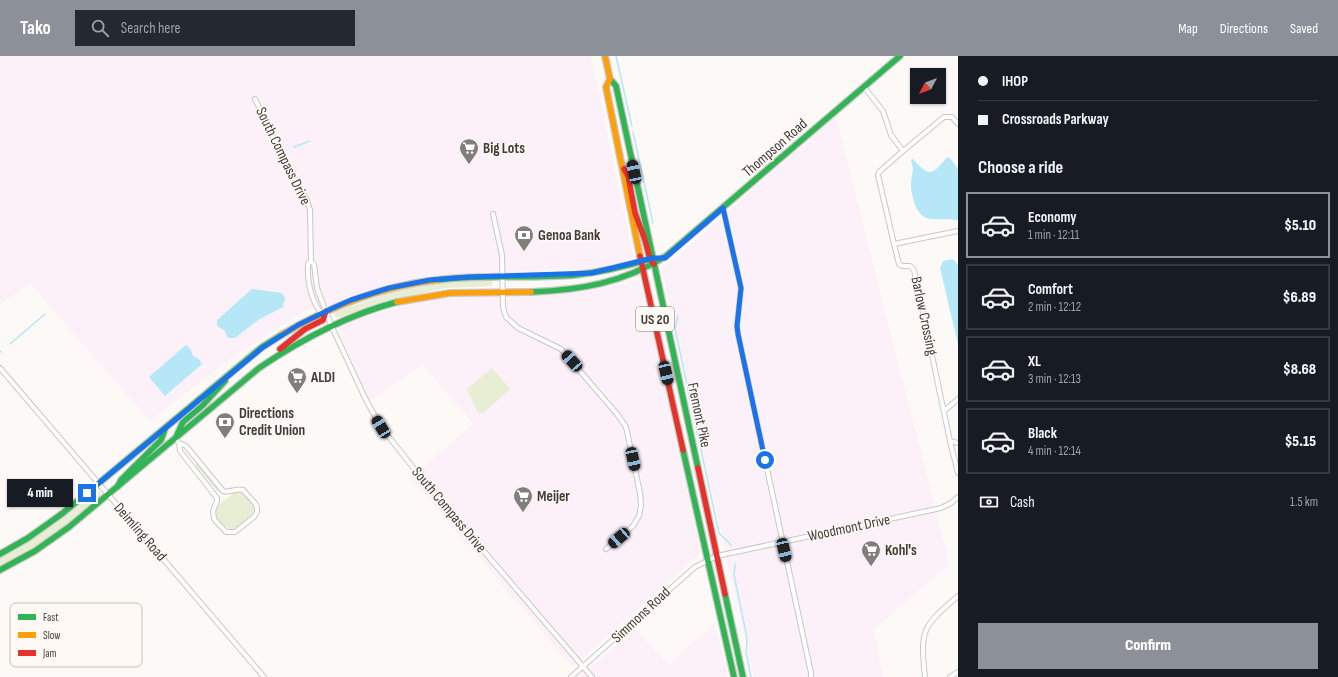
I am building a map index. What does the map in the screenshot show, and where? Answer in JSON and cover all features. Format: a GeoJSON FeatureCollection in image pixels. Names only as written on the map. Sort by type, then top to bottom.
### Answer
{"type":"FeatureCollection","features":[{"type":"Feature","properties":{"kind":"main road","name":"US 20"},"geometry":{"type":"LineString","coordinates":[[604,56],[610,79]]}},
{"type":"Feature","properties":{"kind":"main road","name":"Thompson Road"},"geometry":{"type":"LineString","coordinates":[[324,313],[370,294],[408,284],[450,278],[592,273],[665,258],[900,56]]}},
{"type":"Feature","properties":{"kind":"main road","name":"Fremont Pike"},"geometry":{"type":"LineString","coordinates":[[734,677],[713,558],[616,86],[610,79],[606,87],[643,269],[682,444],[713,558],[743,677]]}},
{"type":"Feature","properties":{"kind":"main road"},"geometry":{"type":"LineString","coordinates":[[621,162],[628,176],[635,213],[652,260]]}},
{"type":"Feature","properties":{"kind":"main road","name":"Thompson Road"},"geometry":{"type":"LineString","coordinates":[[259,368],[289,347],[331,325],[367,311],[414,298],[453,293],[578,289],[610,281],[643,269],[652,260]]}},
{"type":"Feature","properties":{"kind":"main road"},"geometry":{"type":"LineString","coordinates":[[0,570],[18,561],[53,539],[108,496],[177,441],[279,350],[305,329],[323,320],[324,313]]}},
{"type":"Feature","properties":{"kind":"main road"},"geometry":{"type":"LineString","coordinates":[[0,554],[48,525],[99,484],[251,355],[278,336],[324,313]]}},
{"type":"Feature","properties":{"kind":"main road"},"geometry":{"type":"LineString","coordinates":[[177,441],[183,422],[202,406],[224,382],[229,374]]}},
{"type":"Feature","properties":{"kind":"main road"},"geometry":{"type":"LineString","coordinates":[[117,488],[121,480],[161,440],[166,427]]}},
{"type":"Feature","properties":{"kind":"main road"},"geometry":{"type":"LineString","coordinates":[[682,444],[700,495],[713,558]]}},
{"type":"Feature","properties":{"kind":"street"},"geometry":{"type":"LineString","coordinates":[[864,87],[883,111],[891,135],[903,151]]}},
{"type":"Feature","properties":{"kind":"street","name":"South Compass Drive"},"geometry":{"type":"LineString","coordinates":[[255,99],[286,164],[302,190],[310,210],[311,261],[314,264],[315,280],[324,313]]}},
{"type":"Feature","properties":{"kind":"street"},"geometry":{"type":"LineString","coordinates":[[958,124],[952,118],[944,117],[879,172],[878,175],[894,244],[958,231]]}},
{"type":"Feature","properties":{"kind":"street"},"geometry":{"type":"LineString","coordinates":[[723,208],[741,288],[737,326],[738,334],[810,666],[811,677]]}},
{"type":"Feature","properties":{"kind":"street"},"geometry":{"type":"LineString","coordinates":[[493,214],[502,255],[504,312],[509,321],[513,325],[534,337],[561,349],[617,414],[626,428],[640,493],[641,505],[639,516],[633,526],[606,549]]}},
{"type":"Feature","properties":{"kind":"street","name":"Barlow Crossing"},"geometry":{"type":"LineString","coordinates":[[894,244],[898,264],[902,266],[910,266],[914,270],[958,473]]}},
{"type":"Feature","properties":{"kind":"street","name":"South Compass Drive"},"geometry":{"type":"LineString","coordinates":[[311,261],[308,264],[309,283],[314,299],[331,325],[370,407],[391,441],[592,677]]}},
{"type":"Feature","properties":{"kind":"street","name":"Deimling Road"},"geometry":{"type":"LineString","coordinates":[[0,368],[264,677]]}},
{"type":"Feature","properties":{"kind":"street"},"geometry":{"type":"LineString","coordinates":[[944,411],[958,399]]}},
{"type":"Feature","properties":{"kind":"street"},"geometry":{"type":"LineString","coordinates":[[177,441],[186,446],[223,491],[228,492],[237,489],[243,490],[255,503],[257,507],[256,515],[239,530],[233,533],[228,533],[215,521],[213,511],[217,498],[180,451],[177,441]]}},
{"type":"Feature","properties":{"kind":"street"},"geometry":{"type":"LineString","coordinates":[[950,441],[958,443]]}},
{"type":"Feature","properties":{"kind":"street"},"geometry":{"type":"LineString","coordinates":[[190,464],[196,459]]}},
{"type":"Feature","properties":{"kind":"street","name":"Woodmont Drive"},"geometry":{"type":"LineString","coordinates":[[713,558],[942,508],[958,497]]}},
{"type":"Feature","properties":{"kind":"street","name":"Simmons Road"},"geometry":{"type":"LineString","coordinates":[[571,677],[675,584],[698,565],[713,558]]}},
{"type":"Feature","properties":{"kind":"street"},"geometry":{"type":"LineString","coordinates":[[925,677],[923,653],[924,632],[936,615],[958,596]]}},
{"type":"Feature","properties":{"kind":"street"},"geometry":{"type":"LineString","coordinates":[[950,677],[958,672]]}},
{"type":"Feature","properties":{"kind":"shaded area"},"geometry":{"type":"Polygon","coordinates":[[[0,56],[591,56],[633,257],[627,263],[582,271],[571,269],[430,277],[305,311],[234,356],[150,421],[30,284],[0,304],[0,56]]]}},
{"type":"Feature","properties":{"kind":"shaded area"},"geometry":{"type":"Polygon","coordinates":[[[836,116],[949,564],[874,630],[883,677],[754,677],[662,270],[836,116]]]}},
{"type":"Feature","properties":{"kind":"shaded area"},"geometry":{"type":"Polygon","coordinates":[[[640,280],[701,553],[573,667],[411,478],[473,424],[423,365],[369,401],[337,327],[382,311],[439,298],[589,291],[640,280]]]}},
{"type":"Feature","properties":{"kind":"shaded area"},"geometry":{"type":"Polygon","coordinates":[[[715,623],[728,677],[580,677],[635,629],[669,664],[715,623]]]}},
{"type":"Feature","properties":{"kind":"green space"},"geometry":{"type":"Polygon","coordinates":[[[485,279],[493,281],[492,286],[445,288],[385,302],[336,318],[334,312],[376,298],[388,292],[431,283],[485,279]]]}},
{"type":"Feature","properties":{"kind":"green space"},"geometry":{"type":"Polygon","coordinates":[[[492,368],[510,389],[483,413],[478,413],[467,389],[492,368]]]}},
{"type":"Feature","properties":{"kind":"green space"},"geometry":{"type":"Polygon","coordinates":[[[198,463],[220,489],[219,492],[195,465],[198,463]]]}},
{"type":"Feature","properties":{"kind":"green space"},"geometry":{"type":"Polygon","coordinates":[[[96,490],[100,491],[101,497],[63,528],[38,545],[0,567],[0,557],[38,535],[62,518],[96,490]]]}},
{"type":"Feature","properties":{"kind":"green space"},"geometry":{"type":"Polygon","coordinates":[[[240,491],[253,504],[254,511],[246,520],[232,530],[221,522],[214,511],[216,507],[235,492],[240,491]]]}},
{"type":"Feature","properties":{"kind":"water"},"geometry":{"type":"Polygon","coordinates":[[[947,157],[950,158],[958,169],[958,220],[926,218],[919,213],[913,199],[911,185],[913,171],[911,160],[913,159],[923,169],[930,172],[938,168],[947,157]]]}},
{"type":"Feature","properties":{"kind":"water"},"geometry":{"type":"Polygon","coordinates":[[[953,259],[958,265],[958,344],[940,268],[943,261],[953,259]]]}},
{"type":"Feature","properties":{"kind":"water"},"geometry":{"type":"Polygon","coordinates":[[[252,289],[282,293],[285,298],[283,307],[258,320],[235,338],[228,338],[224,330],[217,326],[217,320],[252,289]]]}},
{"type":"Feature","properties":{"kind":"water"},"geometry":{"type":"Polygon","coordinates":[[[186,345],[191,350],[193,356],[199,359],[202,364],[165,396],[149,377],[186,345]]]}},
{"type":"Feature","properties":{"kind":"waterway"},"geometry":{"type":"LineString","coordinates":[[616,56],[632,126]]}},
{"type":"Feature","properties":{"kind":"waterway"},"geometry":{"type":"LineString","coordinates":[[633,132],[653,223]]}},
{"type":"Feature","properties":{"kind":"waterway"},"geometry":{"type":"LineString","coordinates":[[294,147],[310,141]]}},
{"type":"Feature","properties":{"kind":"waterway"},"geometry":{"type":"LineString","coordinates":[[10,344],[45,314]]}},
{"type":"Feature","properties":{"kind":"waterway"},"geometry":{"type":"LineString","coordinates":[[678,316],[675,329],[719,533],[731,545]]}},
{"type":"Feature","properties":{"kind":"waterway"},"geometry":{"type":"LineString","coordinates":[[735,564],[734,575],[746,633],[746,652],[751,677]]}},
{"type":"Feature","properties":{"kind":"traffic: fast"},"geometry":{"type":"LineString","coordinates":[[531,292],[584,287],[618,279],[634,273],[666,256],[900,56]]}},
{"type":"Feature","properties":{"kind":"traffic: fast"},"geometry":{"type":"LineString","coordinates":[[610,79],[616,86],[698,468]]}},
{"type":"Feature","properties":{"kind":"traffic: fast"},"geometry":{"type":"LineString","coordinates":[[437,280],[472,277],[540,277],[575,275],[634,264],[653,258]]}},
{"type":"Feature","properties":{"kind":"traffic: fast"},"geometry":{"type":"LineString","coordinates":[[0,570],[35,551],[69,527],[259,368],[292,347],[325,329],[378,307],[397,302]]}},
{"type":"Feature","properties":{"kind":"traffic: fast"},"geometry":{"type":"LineString","coordinates":[[0,554],[28,538],[63,513],[262,347],[283,334]]}},
{"type":"Feature","properties":{"kind":"traffic: fast"},"geometry":{"type":"LineString","coordinates":[[177,435],[183,422],[202,406],[225,381]]}},
{"type":"Feature","properties":{"kind":"traffic: fast"},"geometry":{"type":"LineString","coordinates":[[118,486],[121,480],[161,440],[165,429]]}},
{"type":"Feature","properties":{"kind":"traffic: fast"},"geometry":{"type":"LineString","coordinates":[[683,450],[734,677]]}},
{"type":"Feature","properties":{"kind":"traffic: fast"},"geometry":{"type":"LineString","coordinates":[[725,594],[743,677]]}},
{"type":"Feature","properties":{"kind":"traffic: slow"},"geometry":{"type":"LineString","coordinates":[[605,56],[610,79]]}},
{"type":"Feature","properties":{"kind":"traffic: slow"},"geometry":{"type":"LineString","coordinates":[[610,79],[606,87],[640,256]]}},
{"type":"Feature","properties":{"kind":"traffic: slow"},"geometry":{"type":"LineString","coordinates":[[283,334],[338,306],[357,299],[396,287],[437,280]]}},
{"type":"Feature","properties":{"kind":"traffic: slow"},"geometry":{"type":"LineString","coordinates":[[397,302],[450,293],[531,292]]}},
{"type":"Feature","properties":{"kind":"traffic: jam"},"geometry":{"type":"LineString","coordinates":[[624,169],[628,176],[635,213],[650,259],[654,264]]}},
{"type":"Feature","properties":{"kind":"traffic: jam"},"geometry":{"type":"LineString","coordinates":[[640,256],[683,450]]}},
{"type":"Feature","properties":{"kind":"traffic: jam"},"geometry":{"type":"LineString","coordinates":[[280,349],[305,329],[323,320],[326,311]]}},
{"type":"Feature","properties":{"kind":"traffic: jam"},"geometry":{"type":"LineString","coordinates":[[698,468],[725,594]]}},
{"type":"Feature","properties":{"kind":"place","name":"Big Lots"},"geometry":{"type":"Point","coordinates":[469,165]}},
{"type":"Feature","properties":{"kind":"place","name":"Genoa Bank"},"geometry":{"type":"Point","coordinates":[524,252]}},
{"type":"Feature","properties":{"kind":"place","name":"ALDI"},"geometry":{"type":"Point","coordinates":[297,394]}},
{"type":"Feature","properties":{"kind":"place","name":"Directions Credit Union"},"geometry":{"type":"Point","coordinates":[225,439]}},
{"type":"Feature","properties":{"kind":"place","name":"Meijer"},"geometry":{"type":"Point","coordinates":[523,513]}},
{"type":"Feature","properties":{"kind":"place","name":"Kohl's"},"geometry":{"type":"Point","coordinates":[871,567]}},
{"type":"Feature","properties":{"kind":"route"},"geometry":{"type":"LineString","coordinates":[[87,493],[246,359],[278,336],[321,313],[351,300],[389,288],[430,280],[468,277],[592,273],[653,258],[665,258],[723,208],[741,288],[737,326],[738,334],[765,460]]}}]}
